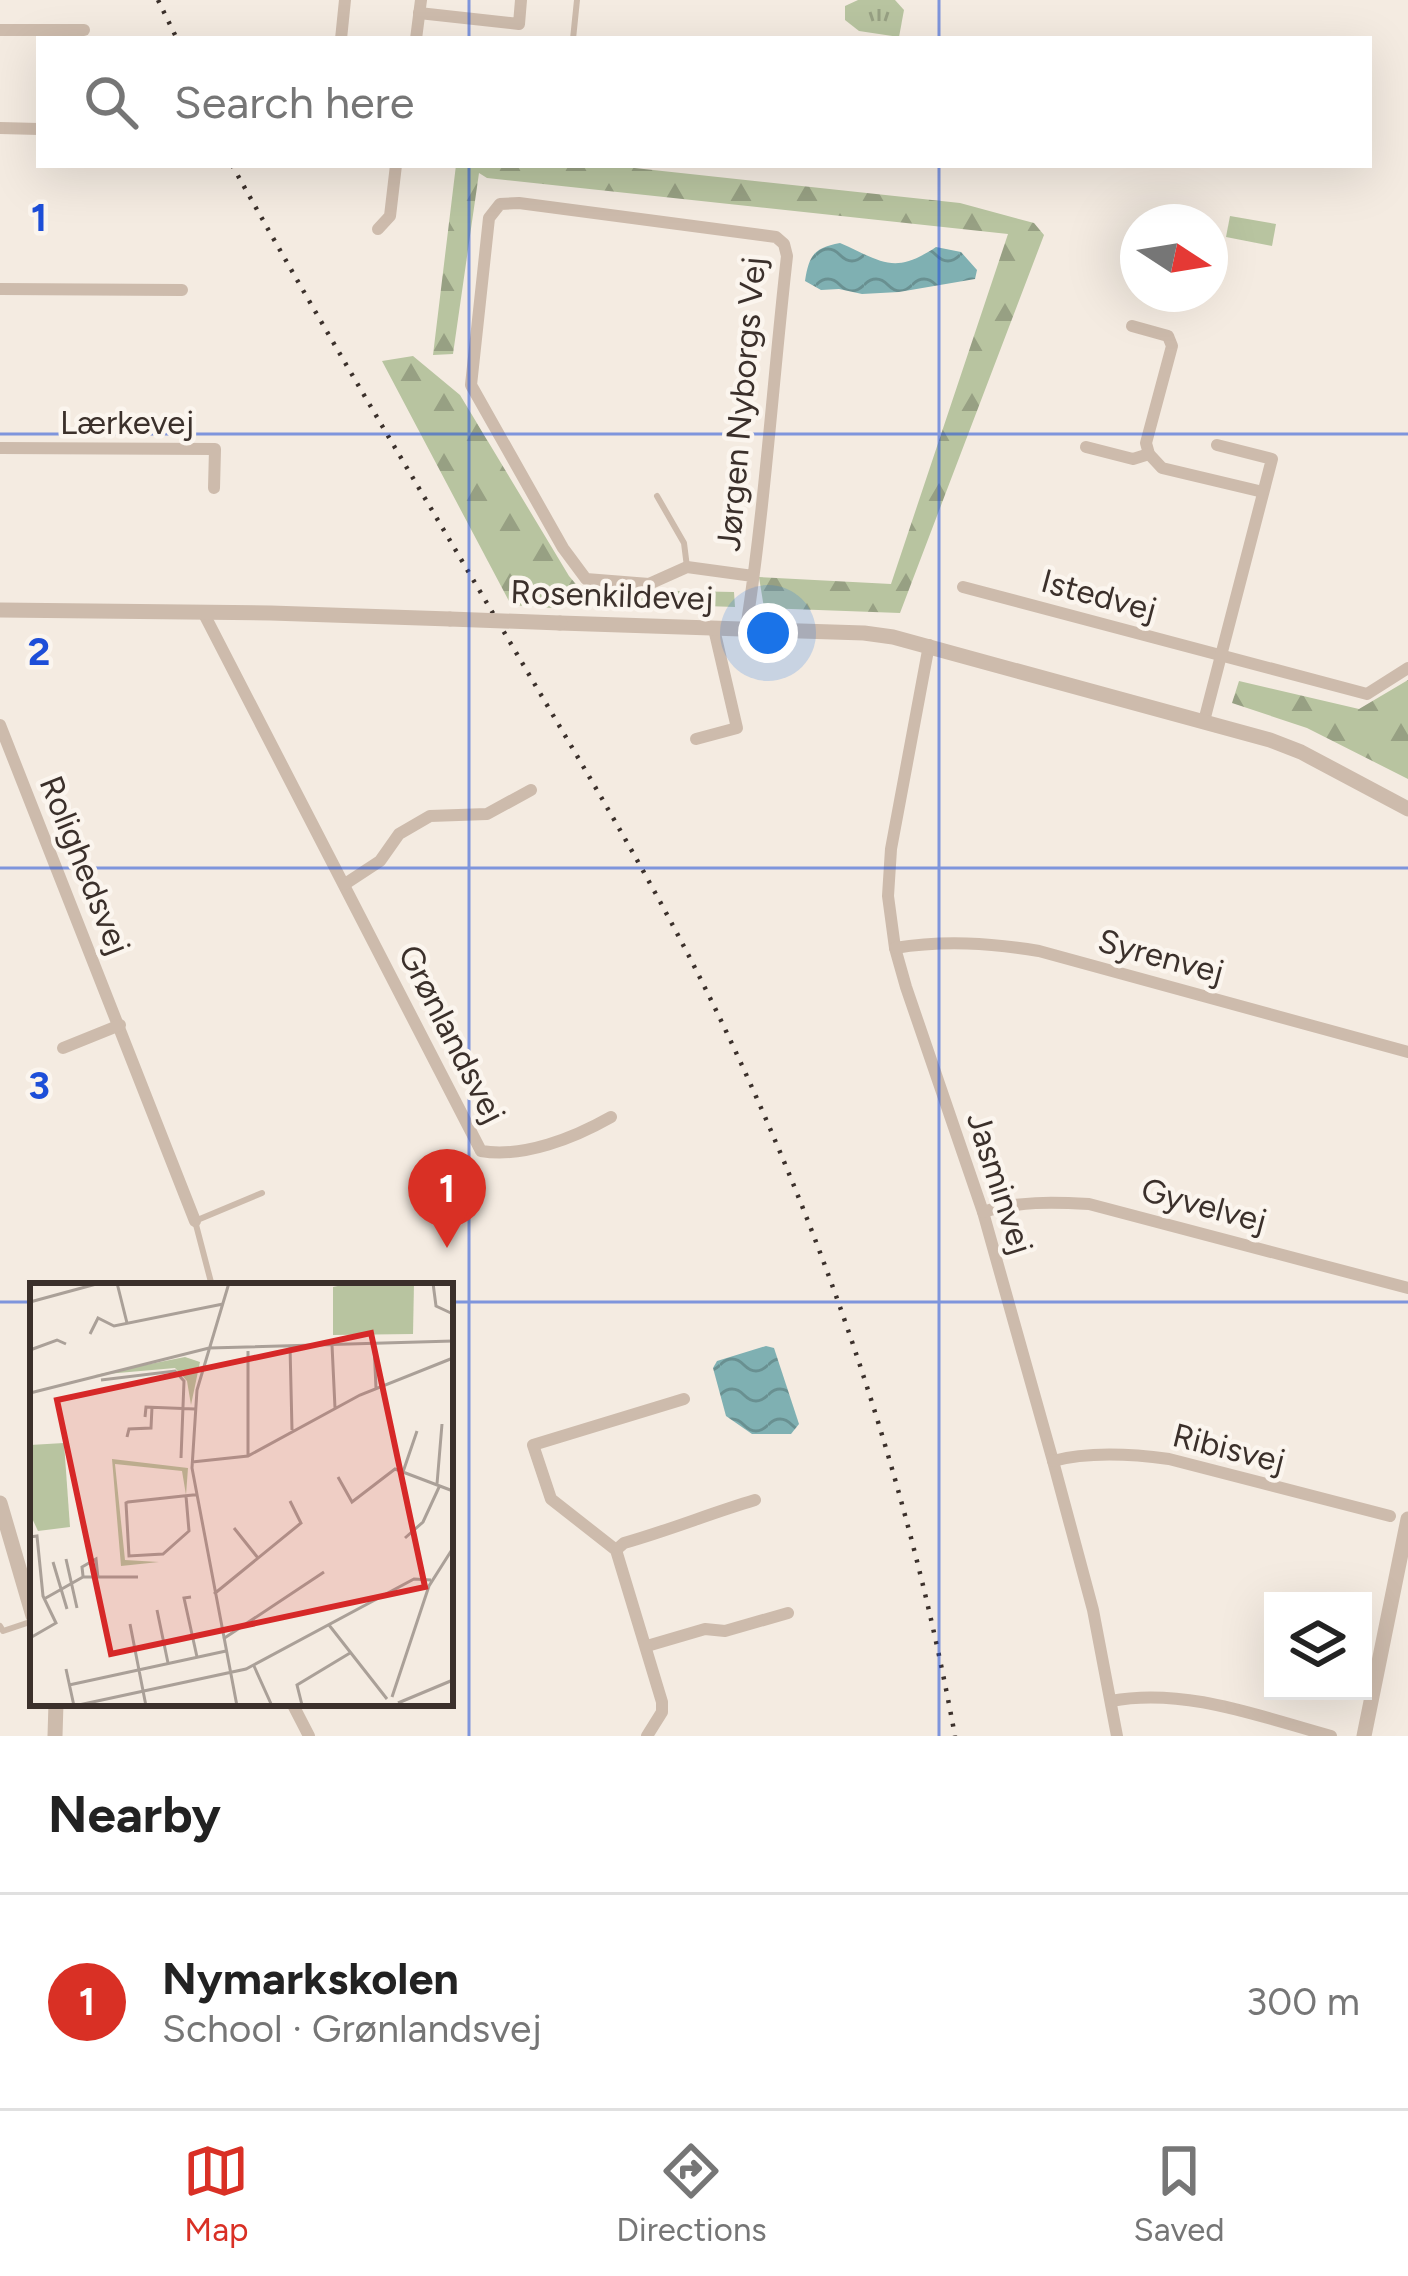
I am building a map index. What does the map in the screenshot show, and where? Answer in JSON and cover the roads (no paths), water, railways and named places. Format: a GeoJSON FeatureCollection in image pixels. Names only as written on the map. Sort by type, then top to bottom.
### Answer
{"type":"FeatureCollection","features":[{"type":"Feature","properties":{"kind":"street"},"geometry":{"type":"LineString","coordinates":[[341,36],[345,0]]}},
{"type":"Feature","properties":{"kind":"street"},"geometry":{"type":"LineString","coordinates":[[416,36],[420,6],[519,24],[521,0]]}},
{"type":"Feature","properties":{"kind":"street"},"geometry":{"type":"LineString","coordinates":[[0,29],[84,30]]}},
{"type":"Feature","properties":{"kind":"street"},"geometry":{"type":"LineString","coordinates":[[0,128],[36,129]]}},
{"type":"Feature","properties":{"kind":"street"},"geometry":{"type":"LineString","coordinates":[[378,229],[390,216],[396,168]]}},
{"type":"Feature","properties":{"kind":"street","name":"Jørgen Nyborgs Vej"},"geometry":{"type":"LineString","coordinates":[[746,629],[753,575],[787,256],[784,244],[776,237],[519,202],[500,205],[490,218],[471,385],[563,548],[586,579],[649,584],[687,567],[753,575]]}},
{"type":"Feature","properties":{"kind":"street"},"geometry":{"type":"LineString","coordinates":[[0,289],[182,290]]}},
{"type":"Feature","properties":{"kind":"street"},"geometry":{"type":"LineString","coordinates":[[1132,326],[1168,336],[1172,346],[1146,443],[1149,454],[1162,468],[1263,492]]}},
{"type":"Feature","properties":{"kind":"street"},"geometry":{"type":"LineString","coordinates":[[1204,721],[1272,459],[1217,445]]}},
{"type":"Feature","properties":{"kind":"street"},"geometry":{"type":"LineString","coordinates":[[1086,447],[1133,459],[1149,454]]}},
{"type":"Feature","properties":{"kind":"street","name":"Lærkevej"},"geometry":{"type":"LineString","coordinates":[[0,448],[214,449],[214,488]]}},
{"type":"Feature","properties":{"kind":"street","name":"Istedvej"},"geometry":{"type":"LineString","coordinates":[[963,587],[1367,694],[1408,668]]}},
{"type":"Feature","properties":{"kind":"street","name":"Rosenkildevej"},"geometry":{"type":"LineString","coordinates":[[0,610],[864,632],[929,645],[1270,740],[1408,809]]}},
{"type":"Feature","properties":{"kind":"street","name":"Grønlandsvej"},"geometry":{"type":"LineString","coordinates":[[202,612],[481,1151],[520,1151],[587,1131],[611,1117]]}},
{"type":"Feature","properties":{"kind":"street"},"geometry":{"type":"LineString","coordinates":[[696,739],[737,728],[715,628]]}},
{"type":"Feature","properties":{"kind":"street","name":"Jasminvej"},"geometry":{"type":"LineString","coordinates":[[929,645],[890,849],[888,896],[895,948],[983,1212],[1094,1610],[1117,1736]]}},
{"type":"Feature","properties":{"kind":"street","name":"Rolighedsvej"},"geometry":{"type":"LineString","coordinates":[[0,725],[194,1221]]}},
{"type":"Feature","properties":{"kind":"street"},"geometry":{"type":"LineString","coordinates":[[344,884],[380,861],[399,834],[430,816],[487,814],[531,790]]}},
{"type":"Feature","properties":{"kind":"street","name":"Syrenvej"},"geometry":{"type":"LineString","coordinates":[[895,948],[956,942],[1039,951],[1408,1052]]}},
{"type":"Feature","properties":{"kind":"street"},"geometry":{"type":"LineString","coordinates":[[63,1048],[120,1025]]}},
{"type":"Feature","properties":{"kind":"street","name":"Gyvelvej"},"geometry":{"type":"LineString","coordinates":[[983,1212],[1046,1202],[1088,1204],[1408,1288]]}},
{"type":"Feature","properties":{"kind":"street"},"geometry":{"type":"LineString","coordinates":[[647,1736],[662,1712],[662,1702],[616,1550],[550,1499],[533,1445],[684,1399]]}},
{"type":"Feature","properties":{"kind":"street","name":"Ribisvej"},"geometry":{"type":"LineString","coordinates":[[1053,1461],[1133,1454],[1169,1459],[1390,1516]]}},
{"type":"Feature","properties":{"kind":"street"},"geometry":{"type":"LineString","coordinates":[[616,1550],[624,1543],[755,1500]]}},
{"type":"Feature","properties":{"kind":"street"},"geometry":{"type":"LineString","coordinates":[[0,1503],[30,1608]]}},
{"type":"Feature","properties":{"kind":"street"},"geometry":{"type":"LineString","coordinates":[[1364,1736],[1408,1520]]}},
{"type":"Feature","properties":{"kind":"street"},"geometry":{"type":"LineString","coordinates":[[647,1646],[788,1613]]}},
{"type":"Feature","properties":{"kind":"street"},"geometry":{"type":"LineString","coordinates":[[1112,1701],[1132,1697],[1204,1702],[1331,1736]]}},
{"type":"Feature","properties":{"kind":"street"},"geometry":{"type":"LineString","coordinates":[[55,1736],[56,1706]]}},
{"type":"Feature","properties":{"kind":"street"},"geometry":{"type":"LineString","coordinates":[[294,1706],[309,1736]]}},
{"type":"Feature","properties":{"kind":"lane"},"geometry":{"type":"LineString","coordinates":[[573,36],[577,0]]}},
{"type":"Feature","properties":{"kind":"lane"},"geometry":{"type":"LineString","coordinates":[[657,496],[684,543],[687,567]]}},
{"type":"Feature","properties":{"kind":"lane"},"geometry":{"type":"LineString","coordinates":[[211,1283],[194,1221],[262,1193]]}},
{"type":"Feature","properties":{"kind":"lane"},"geometry":{"type":"LineString","coordinates":[[1,1630],[30,1619]]}},
{"type":"Feature","properties":{"kind":"water"},"geometry":{"type":"Polygon","coordinates":[[[840,243],[888,263],[909,261],[936,247],[961,252],[977,270],[975,279],[862,294],[821,290],[805,281],[814,254],[840,243]]]}},
{"type":"Feature","properties":{"kind":"water"},"geometry":{"type":"Polygon","coordinates":[[[766,1346],[774,1348],[799,1424],[791,1434],[752,1434],[726,1416],[713,1368],[717,1361],[766,1346]]]}},
{"type":"Feature","properties":{"kind":"railway"},"geometry":{"type":"LineString","coordinates":[[158,0],[176,36]]}},
{"type":"Feature","properties":{"kind":"railway"},"geometry":{"type":"LineString","coordinates":[[234,168],[622,834],[692,962],[755,1093],[827,1272],[888,1455],[914,1548],[955,1736]]}},
{"type":"Feature","properties":{"kind":"place","name":"Nymarkskolen"},"geometry":{"type":"Point","coordinates":[447,1248]}}]}
